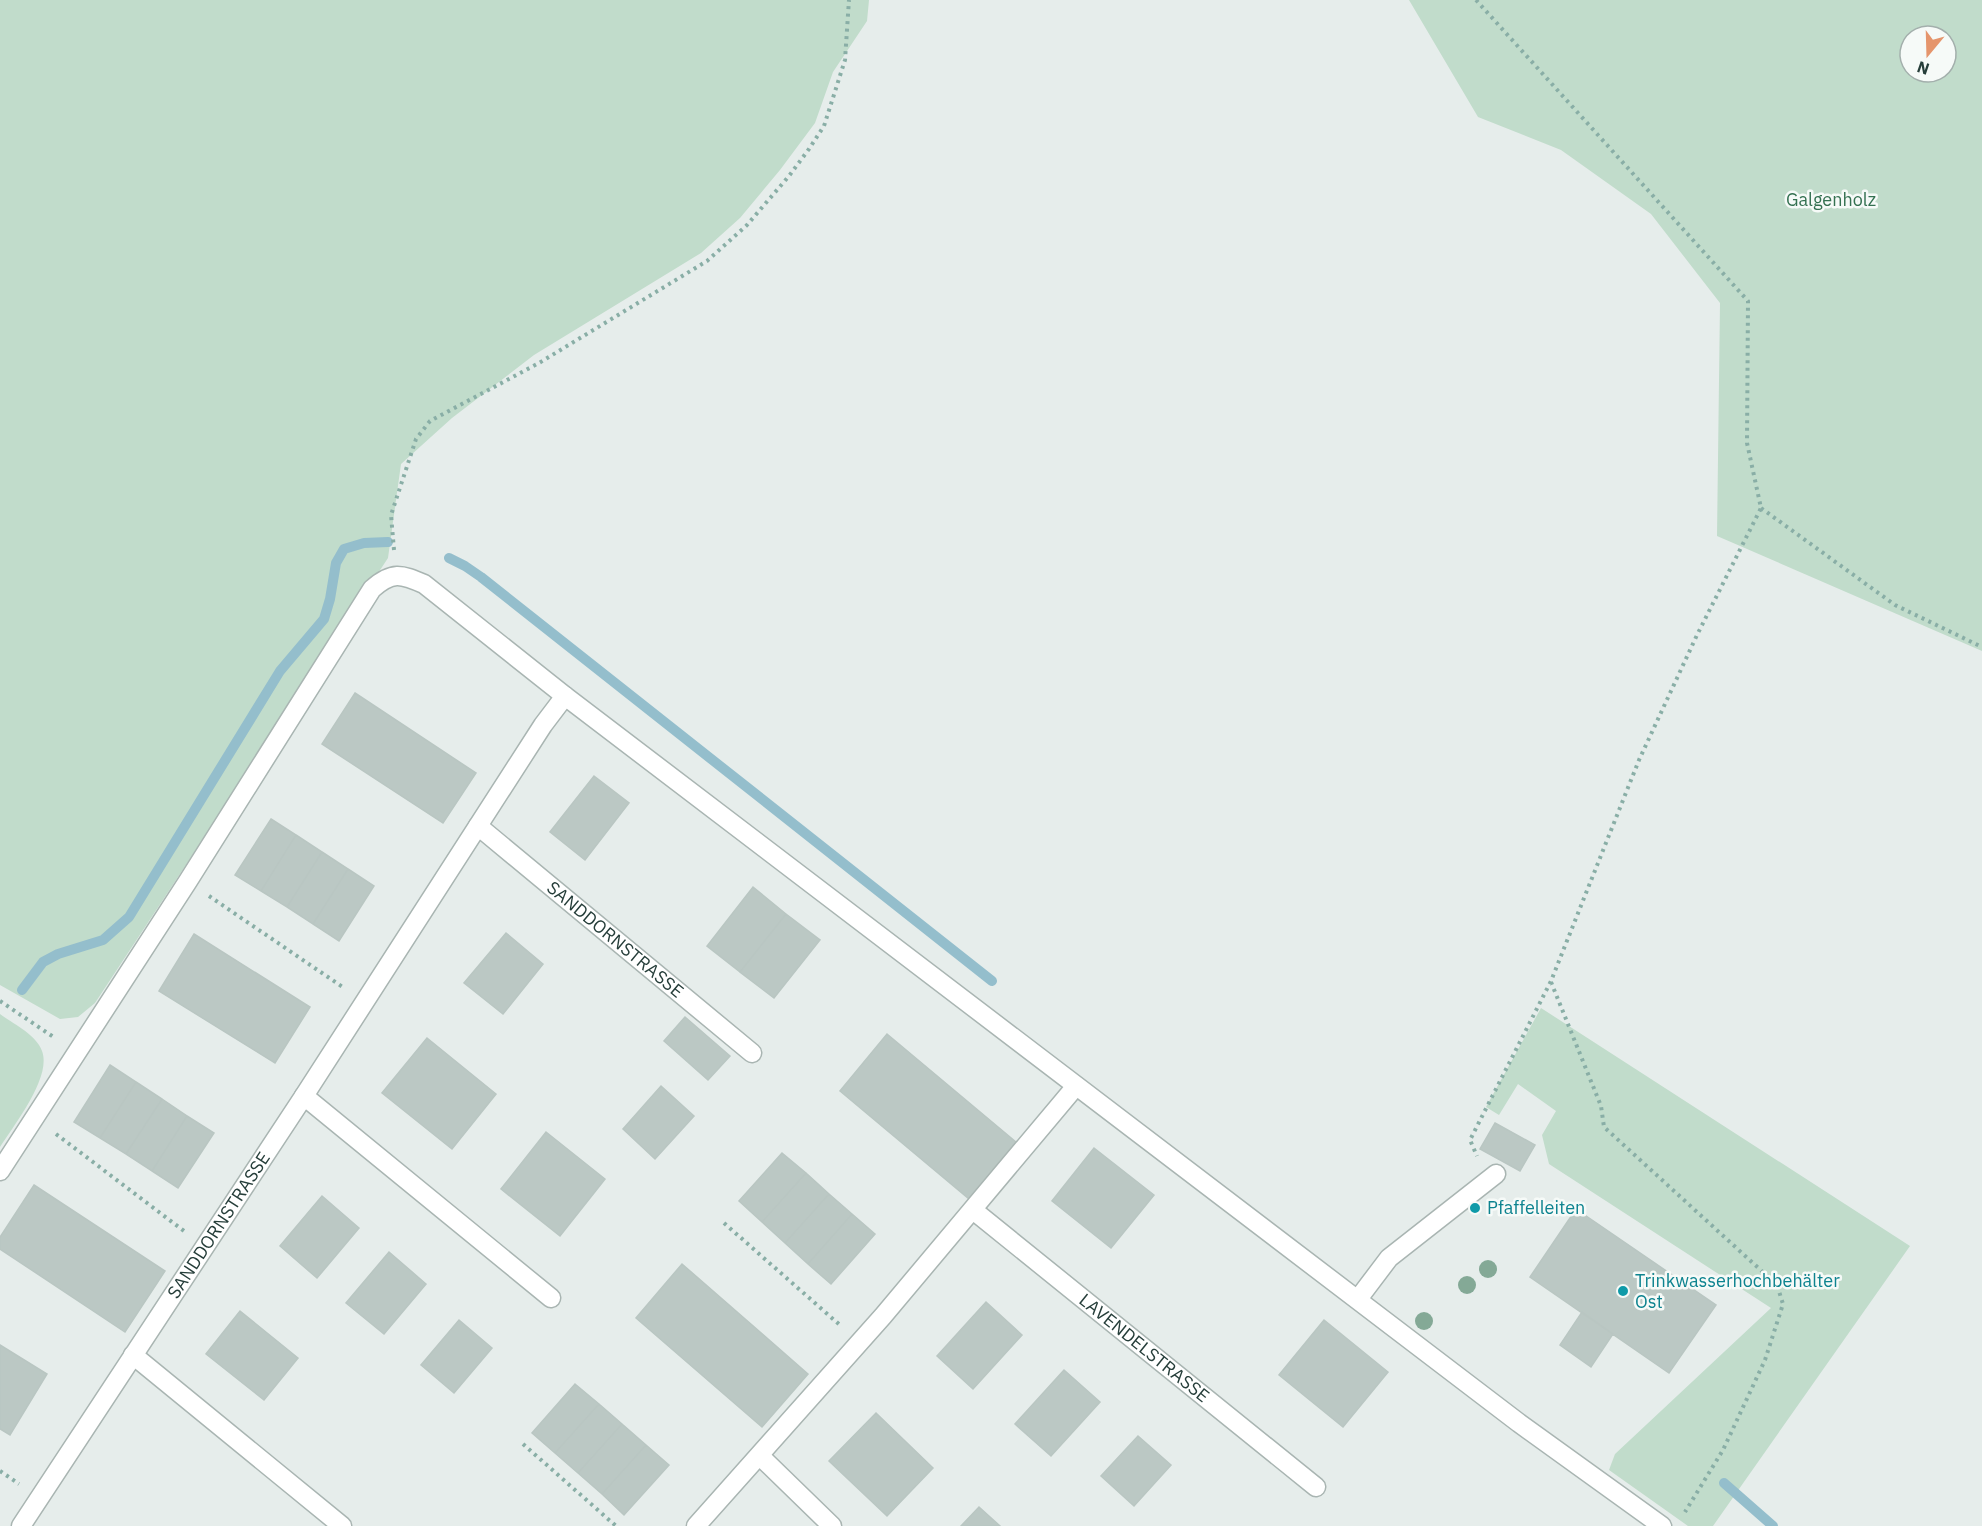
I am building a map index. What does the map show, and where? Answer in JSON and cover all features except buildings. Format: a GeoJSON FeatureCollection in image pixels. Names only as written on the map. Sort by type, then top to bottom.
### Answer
{"type":"FeatureCollection","features":[{"type":"Feature","properties":{"kind":"street"},"geometry":{"type":"LineString","coordinates":[[0,1171],[188,881],[372,589],[384,579],[396,575],[408,577],[424,584],[565,696],[1076,1086],[1519,1422],[1662,1526]]}},
{"type":"Feature","properties":{"kind":"street","name":"SANDDORNSTRASSE"},"geometry":{"type":"LineString","coordinates":[[21,1526],[203,1246],[304,1096],[543,725],[565,696]]}},
{"type":"Feature","properties":{"kind":"street","name":"SANDDORNSTRASSE"},"geometry":{"type":"LineString","coordinates":[[478,826],[752,1053]]}},
{"type":"Feature","properties":{"kind":"street"},"geometry":{"type":"LineString","coordinates":[[696,1526],[760,1456],[974,1210],[1076,1086]]}},
{"type":"Feature","properties":{"kind":"street"},"geometry":{"type":"LineString","coordinates":[[304,1096],[551,1298]]}},
{"type":"Feature","properties":{"kind":"street"},"geometry":{"type":"LineString","coordinates":[[1358,1299],[1389,1258],[1496,1174]]}},
{"type":"Feature","properties":{"kind":"street","name":"LAVENDELSTRASSE"},"geometry":{"type":"LineString","coordinates":[[974,1210],[1316,1487]]}},
{"type":"Feature","properties":{"kind":"street"},"geometry":{"type":"LineString","coordinates":[[133,1355],[342,1526]]}},
{"type":"Feature","properties":{"kind":"street"},"geometry":{"type":"LineString","coordinates":[[760,1456],[832,1526]]}},
{"type":"Feature","properties":{"kind":"path"},"geometry":{"type":"LineString","coordinates":[[396,575],[391,515],[416,439],[430,421],[539,363],[707,261],[747,225],[802,158],[824,126],[845,60],[849,0]]}},
{"type":"Feature","properties":{"kind":"path"},"geometry":{"type":"LineString","coordinates":[[1476,0],[1748,301],[1747,443],[1761,508],[1697,635],[1639,760],[1551,981],[1470,1140],[1477,1156],[1496,1174]]}},
{"type":"Feature","properties":{"kind":"path"},"geometry":{"type":"LineString","coordinates":[[1761,508],[1894,605],[1982,647]]}},
{"type":"Feature","properties":{"kind":"path"},"geometry":{"type":"LineString","coordinates":[[188,881],[365,1002]]}},
{"type":"Feature","properties":{"kind":"path"},"geometry":{"type":"LineString","coordinates":[[1551,981],[1601,1106],[1604,1127],[1777,1285],[1783,1304],[1765,1360],[1723,1450],[1682,1516]]}},
{"type":"Feature","properties":{"kind":"path"},"geometry":{"type":"LineString","coordinates":[[0,1001],[75,1052]]}},
{"type":"Feature","properties":{"kind":"path"},"geometry":{"type":"LineString","coordinates":[[34,1117],[203,1246]]}},
{"type":"Feature","properties":{"kind":"path"},"geometry":{"type":"LineString","coordinates":[[724,1223],[859,1342]]}},
{"type":"Feature","properties":{"kind":"path"},"geometry":{"type":"LineString","coordinates":[[523,1444],[616,1526]]}},
{"type":"Feature","properties":{"kind":"green space"},"geometry":{"type":"Polygon","coordinates":[[[0,0],[869,0],[867,21],[833,72],[815,123],[740,218],[701,253],[534,355],[452,418],[401,464],[388,558],[95,1003],[78,1017],[60,1019],[0,985],[0,0]]]}},
{"type":"Feature","properties":{"kind":"green space","name":"Galgenholz"},"geometry":{"type":"Polygon","coordinates":[[[1409,0],[1982,0],[1982,651],[1717,536],[1720,303],[1651,214],[1561,150],[1478,117],[1409,0]]]}},
{"type":"Feature","properties":{"kind":"green space"},"geometry":{"type":"Polygon","coordinates":[[[1541,1008],[1910,1246],[1713,1526],[1688,1526],[1609,1470],[1615,1454],[1771,1308],[1549,1164],[1542,1135],[1556,1111],[1518,1084],[1499,1115],[1486,1107],[1541,1008]]]}},
{"type":"Feature","properties":{"kind":"green space"},"geometry":{"type":"Polygon","coordinates":[[[0,1014],[35,1039],[42,1051],[44,1062],[37,1087],[0,1147],[0,1014]]]}},
{"type":"Feature","properties":{"kind":"waterway"},"geometry":{"type":"LineString","coordinates":[[22,990],[43,962],[58,954],[103,940],[129,917],[280,671],[324,619],[336,563],[344,549],[364,543],[388,542]]}},
{"type":"Feature","properties":{"kind":"waterway"},"geometry":{"type":"LineString","coordinates":[[449,558],[481,577],[992,981]]}},
{"type":"Feature","properties":{"kind":"waterway"},"geometry":{"type":"LineString","coordinates":[[1724,1483],[1773,1526]]}},
{"type":"Feature","properties":{"kind":"place","name":"Pfaffelleiten"},"geometry":{"type":"Point","coordinates":[1475,1208]}},
{"type":"Feature","properties":{"kind":"place","name":"Trinkwasserhochbehälter Ost"},"geometry":{"type":"Point","coordinates":[1623,1291]}}]}
